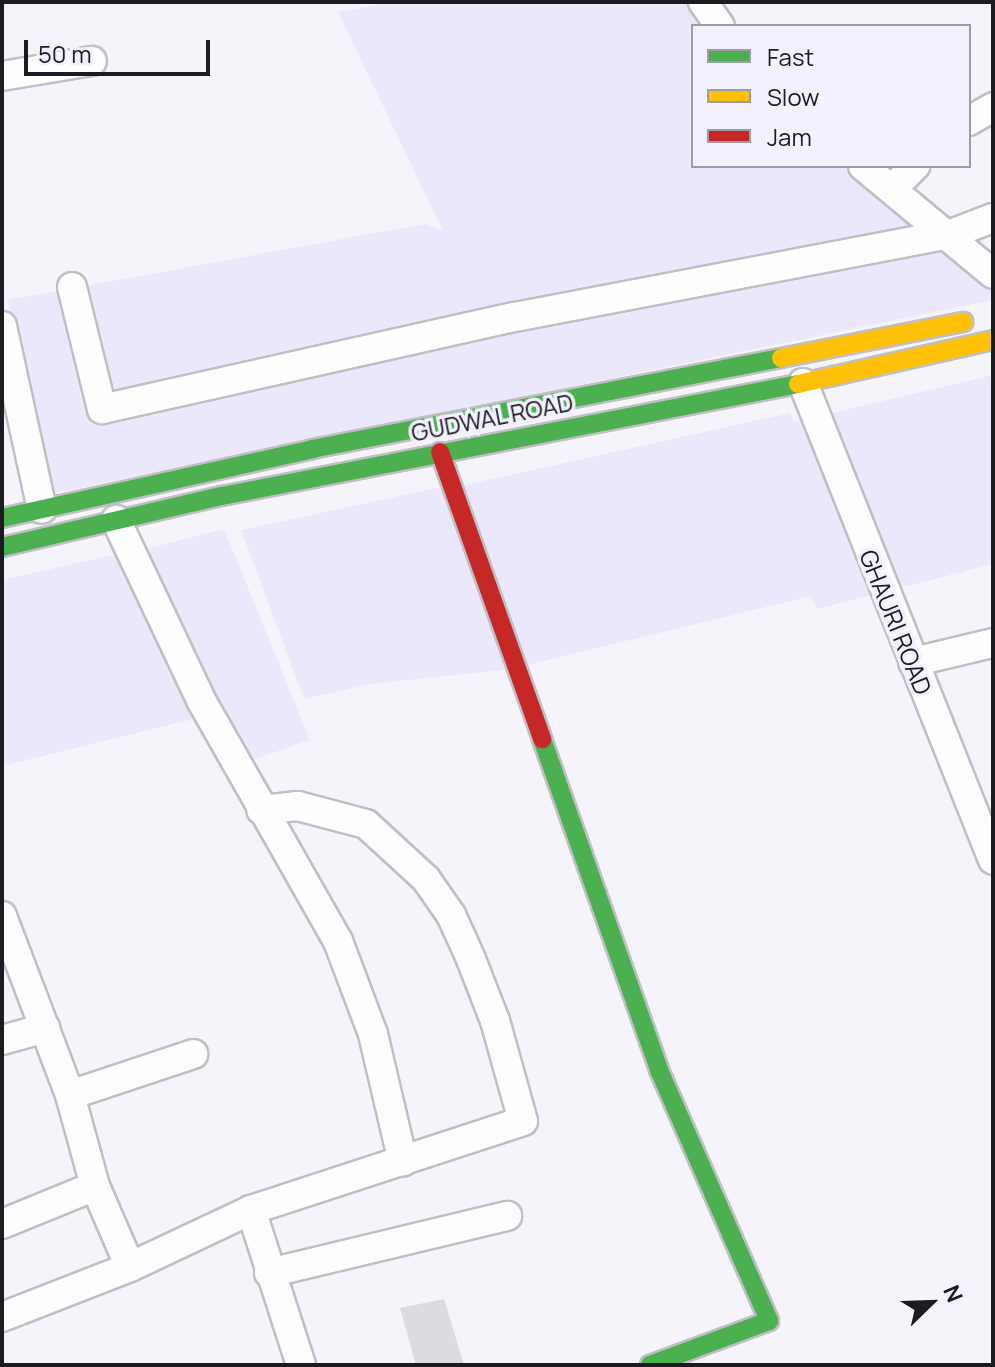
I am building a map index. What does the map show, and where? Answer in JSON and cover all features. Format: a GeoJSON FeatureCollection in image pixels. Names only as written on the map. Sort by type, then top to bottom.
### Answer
{"type":"FeatureCollection","features":[{"type":"Feature","properties":{"kind":"main road","name":"GUDWAL ROAD"},"geometry":{"type":"LineString","coordinates":[[2,518],[312,449],[979,319]]}},
{"type":"Feature","properties":{"kind":"main road","name":"GUDWAL ROAD"},"geometry":{"type":"LineString","coordinates":[[2,547],[440,452],[803,383],[993,340]]}},
{"type":"Feature","properties":{"kind":"main road"},"geometry":{"type":"LineString","coordinates":[[440,452],[659,1070],[769,1321],[686,1359],[650,1365]]}},
{"type":"Feature","properties":{"kind":"street"},"geometry":{"type":"LineString","coordinates":[[703,2],[719,24]]}},
{"type":"Feature","properties":{"kind":"street"},"geometry":{"type":"LineString","coordinates":[[2,76],[92,61]]}},
{"type":"Feature","properties":{"kind":"street"},"geometry":{"type":"LineString","coordinates":[[971,120],[993,107]]}},
{"type":"Feature","properties":{"kind":"street"},"geometry":{"type":"LineString","coordinates":[[866,168],[951,234],[993,274]]}},
{"type":"Feature","properties":{"kind":"street"},"geometry":{"type":"LineString","coordinates":[[892,189],[913,168]]}},
{"type":"Feature","properties":{"kind":"street"},"geometry":{"type":"LineString","coordinates":[[72,287],[102,409],[515,317],[951,234],[993,218]]}},
{"type":"Feature","properties":{"kind":"street"},"geometry":{"type":"LineString","coordinates":[[2,326],[42,509]]}},
{"type":"Feature","properties":{"kind":"street","name":"GHAURI ROAD"},"geometry":{"type":"LineString","coordinates":[[803,383],[993,860]]}},
{"type":"Feature","properties":{"kind":"street"},"geometry":{"type":"LineString","coordinates":[[116,520],[201,700],[338,941],[373,1034],[403,1162]]}},
{"type":"Feature","properties":{"kind":"street"},"geometry":{"type":"LineString","coordinates":[[913,662],[993,643]]}},
{"type":"Feature","properties":{"kind":"street"},"geometry":{"type":"LineString","coordinates":[[2,1317],[130,1267],[251,1210],[523,1121],[495,1021],[471,959],[451,915],[426,879],[366,824],[298,806],[261,810]]}},
{"type":"Feature","properties":{"kind":"street"},"geometry":{"type":"LineString","coordinates":[[2,916],[70,1095],[95,1186],[130,1267]]}},
{"type":"Feature","properties":{"kind":"street"},"geometry":{"type":"LineString","coordinates":[[2,1040],[45,1028]]}},
{"type":"Feature","properties":{"kind":"street"},"geometry":{"type":"LineString","coordinates":[[70,1095],[193,1054]]}},
{"type":"Feature","properties":{"kind":"street"},"geometry":{"type":"LineString","coordinates":[[2,1224],[95,1186]]}},
{"type":"Feature","properties":{"kind":"street"},"geometry":{"type":"LineString","coordinates":[[251,1210],[301,1365]]}},
{"type":"Feature","properties":{"kind":"street"},"geometry":{"type":"LineString","coordinates":[[269,1273],[507,1216]]}},
{"type":"Feature","properties":{"kind":"shaded area"},"geometry":{"type":"Polygon","coordinates":[[[394,2],[702,2],[718,24],[691,24],[691,168],[864,168],[993,272],[993,300],[50,494],[43,483],[8,300],[424,224],[443,231],[338,12],[394,2]]]}},
{"type":"Feature","properties":{"kind":"shaded area"},"geometry":{"type":"Polygon","coordinates":[[[993,375],[993,564],[817,609],[811,596],[523,666],[460,486],[790,413],[794,422],[993,375]]]}},
{"type":"Feature","properties":{"kind":"shaded area"},"geometry":{"type":"Polygon","coordinates":[[[446,486],[513,669],[371,684],[304,699],[241,530],[446,486]]]}},
{"type":"Feature","properties":{"kind":"shaded area"},"geometry":{"type":"Polygon","coordinates":[[[224,529],[310,740],[247,762],[138,551],[224,529]]]}},
{"type":"Feature","properties":{"kind":"shaded area"},"geometry":{"type":"Polygon","coordinates":[[[122,553],[198,718],[2,766],[2,580],[122,553]]]}},
{"type":"Feature","properties":{"kind":"building"},"geometry":{"type":"Polygon","coordinates":[[[444,1299],[464,1365],[416,1365],[400,1308],[444,1299]]]}},
{"type":"Feature","properties":{"kind":"traffic: fast"},"geometry":{"type":"LineString","coordinates":[[2,518],[312,449],[781,358]]}},
{"type":"Feature","properties":{"kind":"traffic: fast"},"geometry":{"type":"LineString","coordinates":[[2,547],[222,496],[798,384]]}},
{"type":"Feature","properties":{"kind":"traffic: fast"},"geometry":{"type":"LineString","coordinates":[[542,739],[659,1070],[769,1321],[650,1365]]}},
{"type":"Feature","properties":{"kind":"traffic: slow"},"geometry":{"type":"LineString","coordinates":[[781,358],[963,322]]}},
{"type":"Feature","properties":{"kind":"traffic: slow"},"geometry":{"type":"LineString","coordinates":[[798,384],[993,340]]}},
{"type":"Feature","properties":{"kind":"traffic: jam"},"geometry":{"type":"LineString","coordinates":[[440,452],[542,739]]}}]}
